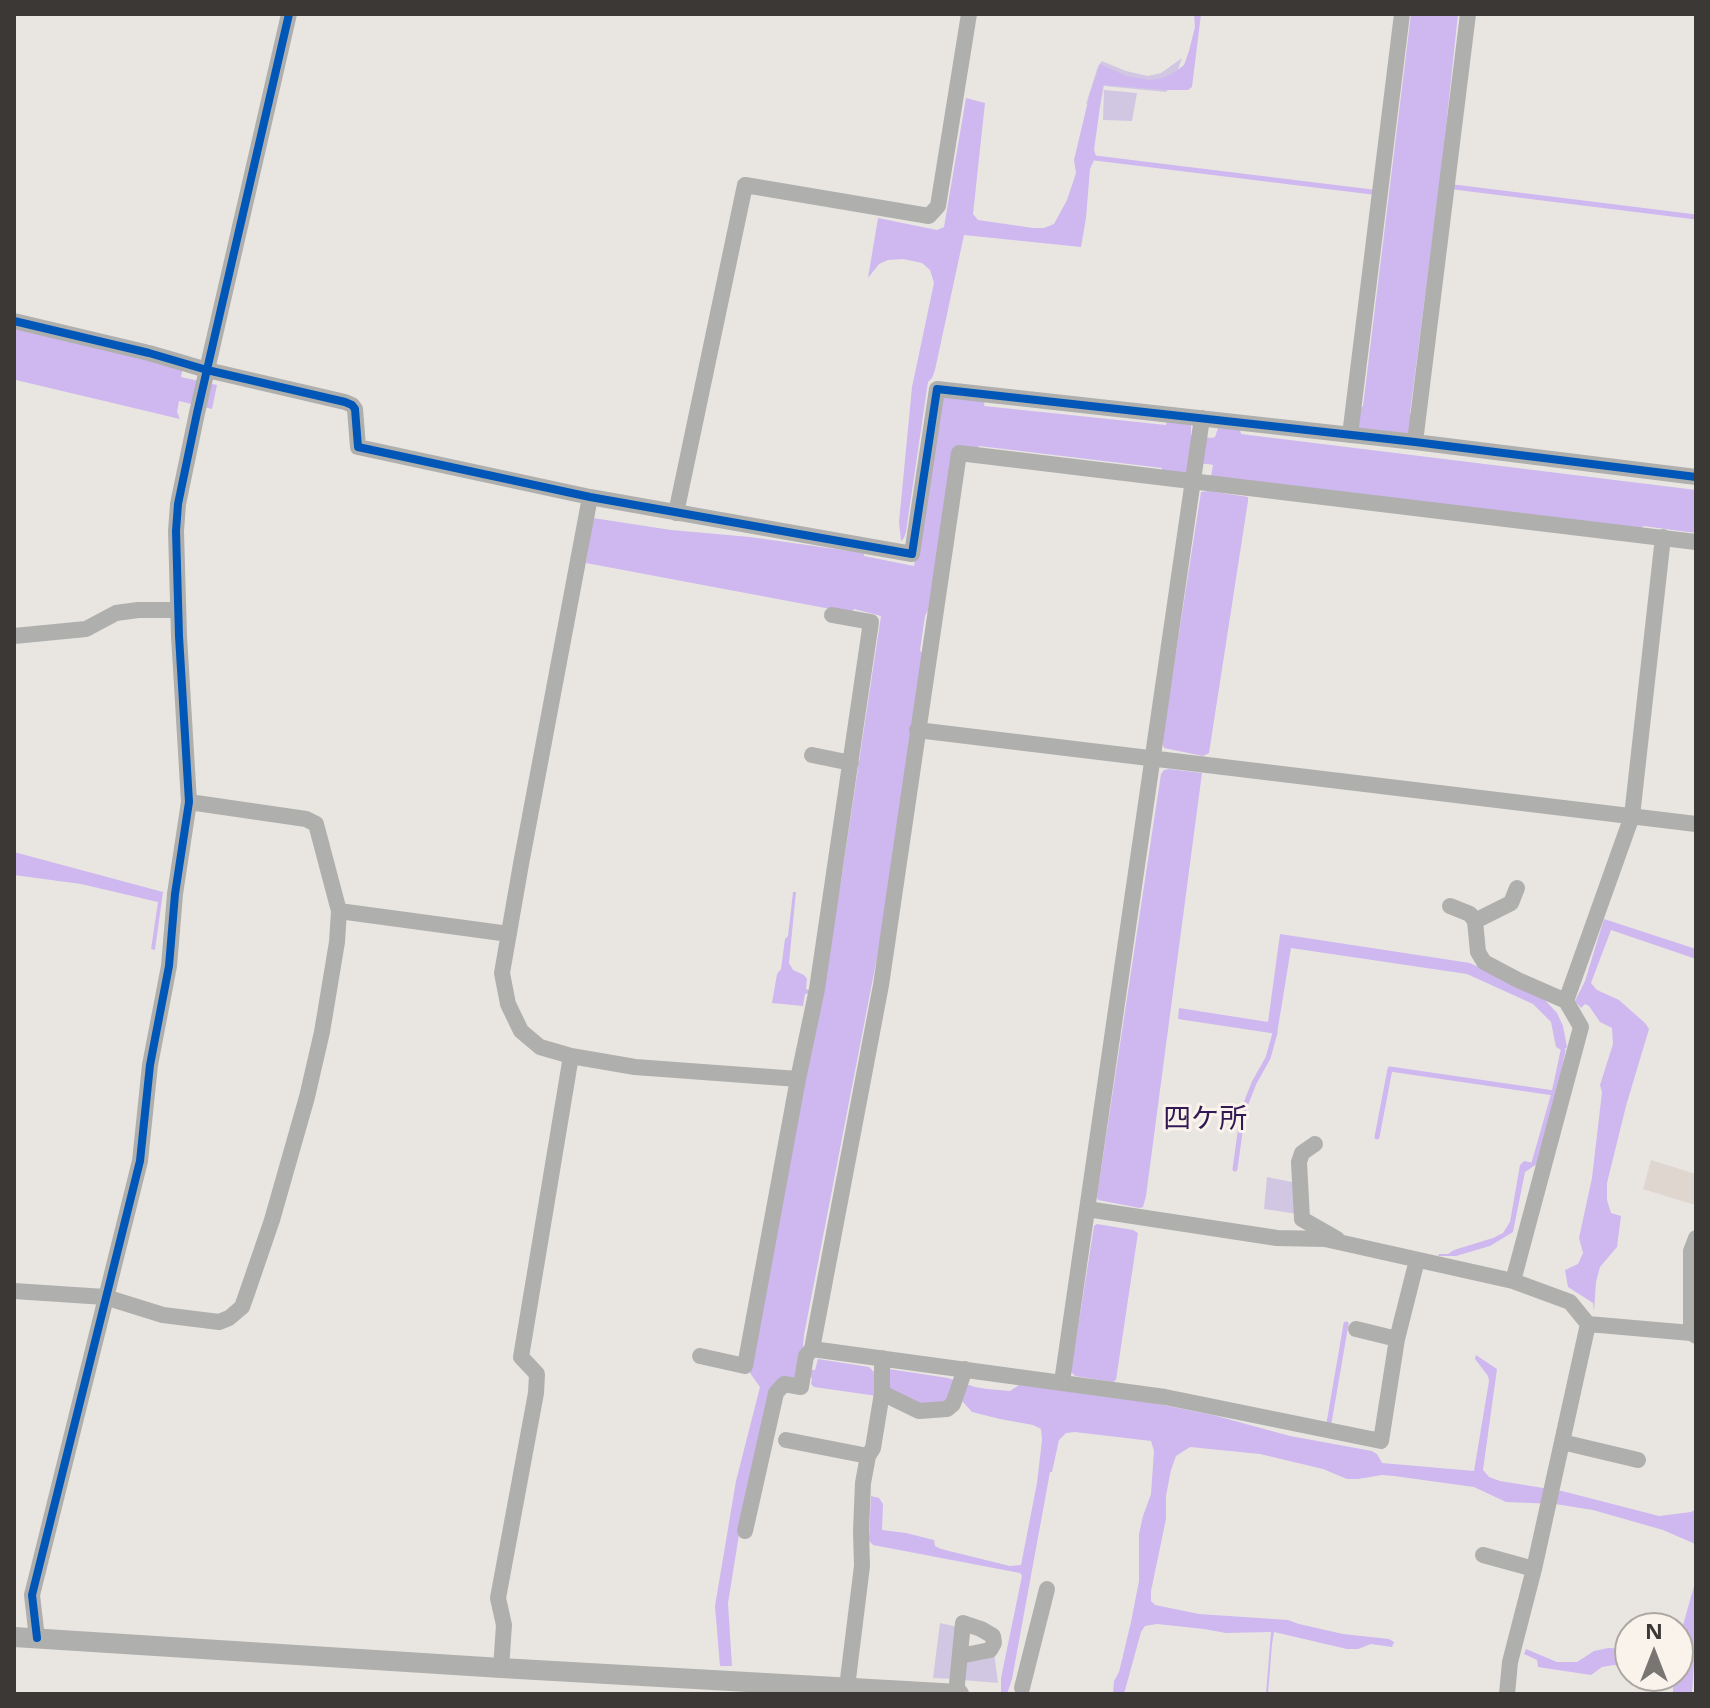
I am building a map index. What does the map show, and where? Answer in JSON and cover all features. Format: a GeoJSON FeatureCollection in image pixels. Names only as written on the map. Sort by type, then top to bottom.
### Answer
{"type":"FeatureCollection","features":[{"type":"Feature","properties":{"kind":"street"},"geometry":{"type":"LineString","coordinates":[[37,1638],[32,1595],[140,1161],[150,1065],[169,966],[175,894],[189,802],[178,610],[178,504],[289,14]]}},
{"type":"Feature","properties":{"kind":"street"},"geometry":{"type":"LineString","coordinates":[[676,513],[745,185],[929,216],[938,206],[969,14]]}},
{"type":"Feature","properties":{"kind":"street"},"geometry":{"type":"LineString","coordinates":[[1350,435],[1402,14]]}},
{"type":"Feature","properties":{"kind":"street"},"geometry":{"type":"LineString","coordinates":[[1415,442],[1468,14]]}},
{"type":"Feature","properties":{"kind":"street"},"geometry":{"type":"LineString","coordinates":[[14,321],[345,402],[355,409],[358,447],[590,500],[912,554],[937,389],[1202,424],[1350,435],[1696,477]]}},
{"type":"Feature","properties":{"kind":"street"},"geometry":{"type":"LineString","coordinates":[[1062,1382],[1202,424]]}},
{"type":"Feature","properties":{"kind":"street"},"geometry":{"type":"LineString","coordinates":[[745,1531],[776,1393],[784,1384],[801,1387],[806,1356],[812,1349],[881,985],[959,453],[1194,476],[1696,542]]}},
{"type":"Feature","properties":{"kind":"street"},"geometry":{"type":"LineString","coordinates":[[590,500],[502,973],[508,1004],[521,1031],[540,1047],[571,1056],[635,1067],[798,1079]]}},
{"type":"Feature","properties":{"kind":"street"},"geometry":{"type":"LineString","coordinates":[[1566,1001],[1632,816],[1663,537]]}},
{"type":"Feature","properties":{"kind":"street"},"geometry":{"type":"LineString","coordinates":[[14,636],[86,629],[116,613],[178,610]]}},
{"type":"Feature","properties":{"kind":"street"},"geometry":{"type":"LineString","coordinates":[[700,1356],[745,1366],[817,989],[871,622],[832,615]]}},
{"type":"Feature","properties":{"kind":"street"},"geometry":{"type":"LineString","coordinates":[[917,730],[1696,824]]}},
{"type":"Feature","properties":{"kind":"street"},"geometry":{"type":"LineString","coordinates":[[812,755],[851,763]]}},
{"type":"Feature","properties":{"kind":"street"},"geometry":{"type":"LineString","coordinates":[[14,1291],[105,1297],[163,1315],[219,1322],[242,1307],[272,1220],[307,1097],[322,1032],[339,911],[316,824],[306,819],[189,802]]}},
{"type":"Feature","properties":{"kind":"street"},"geometry":{"type":"LineString","coordinates":[[1475,921],[1511,903],[1517,888]]}},
{"type":"Feature","properties":{"kind":"street"},"geometry":{"type":"LineString","coordinates":[[1450,906],[1470,914],[1475,921],[1478,952],[1484,962],[1566,1001],[1581,1027],[1513,1281]]}},
{"type":"Feature","properties":{"kind":"street"},"geometry":{"type":"LineString","coordinates":[[339,911],[509,934]]}},
{"type":"Feature","properties":{"kind":"street"},"geometry":{"type":"LineString","coordinates":[[501,1668],[504,1625],[498,1598],[536,1393],[537,1374],[521,1357],[571,1056]]}},
{"type":"Feature","properties":{"kind":"street"},"geometry":{"type":"LineString","coordinates":[[1315,1144],[1302,1153],[1299,1162],[1302,1219],[1345,1243]]}},
{"type":"Feature","properties":{"kind":"street"},"geometry":{"type":"LineString","coordinates":[[1087,1209],[1277,1238],[1325,1239],[1345,1243],[1513,1281],[1570,1302],[1588,1324],[1694,1335],[1691,1251],[1696,1238]]}},
{"type":"Feature","properties":{"kind":"street"},"geometry":{"type":"LineString","coordinates":[[812,1349],[1165,1397],[1381,1441],[1397,1339],[1417,1260]]}},
{"type":"Feature","properties":{"kind":"street"},"geometry":{"type":"LineString","coordinates":[[1507,1694],[1510,1662],[1534,1569],[1588,1324]]}},
{"type":"Feature","properties":{"kind":"street"},"geometry":{"type":"LineString","coordinates":[[1356,1329],[1397,1339]]}},
{"type":"Feature","properties":{"kind":"street"},"geometry":{"type":"LineString","coordinates":[[848,1679],[862,1566],[863,1483],[868,1456],[873,1448],[882,1393],[882,1358]]}},
{"type":"Feature","properties":{"kind":"street"},"geometry":{"type":"LineString","coordinates":[[882,1393],[919,1411],[947,1409],[953,1404],[965,1369]]}},
{"type":"Feature","properties":{"kind":"street"},"geometry":{"type":"LineString","coordinates":[[786,1440],[868,1456]]}},
{"type":"Feature","properties":{"kind":"street"},"geometry":{"type":"LineString","coordinates":[[1562,1442],[1638,1460]]}},
{"type":"Feature","properties":{"kind":"street"},"geometry":{"type":"LineString","coordinates":[[1483,1555],[1534,1569]]}},
{"type":"Feature","properties":{"kind":"street"},"geometry":{"type":"LineString","coordinates":[[1022,1688],[1047,1589]]}},
{"type":"Feature","properties":{"kind":"street"},"geometry":{"type":"LineString","coordinates":[[14,1637],[501,1668],[652,1686],[958,1694],[960,1656]]}},
{"type":"Feature","properties":{"kind":"shaded area"},"geometry":{"type":"Polygon","coordinates":[[[1194,14],[1201,14],[1192,87],[1188,90],[1167,90],[1103,85],[1094,150],[1096,156],[1090,169],[1081,247],[964,235],[935,370],[928,382],[906,532],[901,541],[899,522],[912,387],[934,283],[930,270],[922,263],[903,259],[879,264],[868,278],[878,218],[937,230],[944,227],[966,98],[985,103],[973,214],[978,220],[1033,228],[1054,224],[1067,200],[1076,173],[1074,160],[1100,64],[1126,76],[1150,80],[1175,72],[1184,65],[1189,51],[1195,27],[1194,14]]]}},
{"type":"Feature","properties":{"kind":"shaded area"},"geometry":{"type":"Polygon","coordinates":[[[1411,14],[1458,14],[1410,433],[1407,436],[1362,431],[1358,427],[1411,14]]]}},
{"type":"Feature","properties":{"kind":"shaded area"},"geometry":{"type":"Polygon","coordinates":[[[1182,58],[1173,84],[1166,92],[1104,86],[1100,106],[1086,104],[1102,61],[1148,76],[1161,73],[1182,58]]]}},
{"type":"Feature","properties":{"kind":"shaded area"},"geometry":{"type":"Polygon","coordinates":[[[1104,90],[1137,93],[1132,121],[1103,120],[1104,90]]]}},
{"type":"Feature","properties":{"kind":"shaded area"},"geometry":{"type":"Polygon","coordinates":[[[14,328],[184,361],[181,377],[217,385],[212,409],[179,401],[177,412],[180,419],[16,380],[14,384],[14,328]]]}},
{"type":"Feature","properties":{"kind":"shaded area"},"geometry":{"type":"Polygon","coordinates":[[[947,395],[985,399],[984,406],[1166,425],[1167,421],[1191,424],[1191,435],[1211,438],[1215,437],[1218,428],[1240,430],[1241,434],[1696,490],[1696,533],[1211,477],[1213,465],[1208,464],[1188,463],[1188,471],[1184,474],[1162,471],[1162,468],[979,446],[978,449],[954,447],[925,616],[920,650],[923,655],[879,947],[802,1357],[797,1379],[783,1380],[742,1516],[728,1603],[732,1666],[720,1666],[715,1606],[736,1481],[760,1387],[750,1373],[841,881],[881,616],[586,563],[593,518],[864,553],[864,556],[914,566],[939,400],[947,395]]]}},
{"type":"Feature","properties":{"kind":"shaded area"},"geometry":{"type":"Polygon","coordinates":[[[1201,492],[1248,497],[1248,501],[1209,753],[1203,756],[1164,748],[1162,742],[1201,492]]]}},
{"type":"Feature","properties":{"kind":"shaded area"},"geometry":{"type":"Polygon","coordinates":[[[1169,769],[1202,773],[1146,1196],[1140,1208],[1098,1200],[1097,1196],[1161,774],[1169,769]]]}},
{"type":"Feature","properties":{"kind":"shaded area"},"geometry":{"type":"Polygon","coordinates":[[[14,852],[163,892],[155,950],[151,949],[158,902],[81,884],[14,875],[14,852]]]}},
{"type":"Feature","properties":{"kind":"shaded area"},"geometry":{"type":"Polygon","coordinates":[[[793,892],[796,892],[789,963],[793,970],[804,975],[807,979],[806,989],[812,991],[805,994],[803,1006],[772,1003],[788,936],[793,892]]]}},
{"type":"Feature","properties":{"kind":"shaded area"},"geometry":{"type":"Polygon","coordinates":[[[1604,919],[1696,949],[1696,959],[1611,930],[1591,983],[1597,990],[1619,1000],[1649,1029],[1607,1183],[1611,1213],[1621,1216],[1617,1247],[1600,1267],[1594,1311],[1593,1303],[1568,1287],[1565,1270],[1578,1264],[1583,1253],[1579,1238],[1592,1178],[1602,1092],[1600,1085],[1613,1044],[1612,1028],[1600,1022],[1589,1006],[1585,1004],[1581,1008],[1575,1001],[1585,981],[1604,919]]]}},
{"type":"Feature","properties":{"kind":"shaded area"},"geometry":{"type":"Polygon","coordinates":[[[1280,934],[1470,963],[1544,999],[1557,1013],[1567,1047],[1563,1051],[1556,1047],[1551,1022],[1533,1004],[1467,974],[1291,948],[1277,1034],[1178,1019],[1179,1008],[1268,1022],[1280,934]]]}},
{"type":"Feature","properties":{"kind":"shaded area"},"geometry":{"type":"Polygon","coordinates":[[[1651,1160],[1696,1174],[1695,1205],[1643,1189],[1651,1160]]]}},
{"type":"Feature","properties":{"kind":"shaded area"},"geometry":{"type":"Polygon","coordinates":[[[1524,1161],[1534,1163],[1534,1166],[1525,1172],[1513,1232],[1490,1246],[1456,1256],[1438,1256],[1503,1233],[1510,1222],[1520,1165],[1524,1161]]]}},
{"type":"Feature","properties":{"kind":"shaded area"},"geometry":{"type":"Polygon","coordinates":[[[1267,1177],[1297,1183],[1298,1214],[1264,1209],[1267,1177]]]}},
{"type":"Feature","properties":{"kind":"shaded area"},"geometry":{"type":"Polygon","coordinates":[[[1097,1224],[1138,1233],[1116,1380],[1113,1382],[1075,1376],[1071,1372],[1094,1226],[1097,1224]]]}},
{"type":"Feature","properties":{"kind":"shaded area"},"geometry":{"type":"Polygon","coordinates":[[[1476,1355],[1497,1369],[1483,1470],[1489,1477],[1562,1491],[1659,1516],[1696,1509],[1696,1547],[1663,1530],[1593,1510],[1555,1504],[1506,1502],[1474,1487],[1394,1476],[1347,1479],[1323,1469],[1260,1454],[1190,1447],[1176,1456],[1171,1470],[1166,1519],[1151,1591],[1151,1601],[1155,1605],[1199,1614],[1288,1620],[1343,1634],[1394,1642],[1392,1647],[1371,1644],[1347,1649],[1274,1632],[1268,1694],[1271,1632],[1226,1633],[1157,1624],[1145,1626],[1141,1632],[1124,1694],[1113,1694],[1139,1581],[1139,1534],[1151,1494],[1154,1451],[1151,1441],[1075,1432],[1066,1433],[1059,1440],[1050,1472],[1012,1679],[1007,1694],[1001,1694],[1001,1678],[1022,1576],[1020,1573],[873,1545],[869,1541],[871,1496],[879,1498],[883,1504],[882,1530],[934,1540],[935,1546],[941,1549],[1010,1566],[1021,1565],[1037,1483],[1041,1429],[972,1412],[962,1401],[943,1408],[814,1387],[812,1378],[807,1376],[808,1370],[815,1370],[818,1359],[869,1367],[877,1375],[889,1369],[948,1378],[987,1389],[1010,1391],[1019,1385],[1153,1403],[1290,1436],[1372,1451],[1382,1463],[1474,1471],[1489,1381],[1475,1359],[1476,1355]]]}},
{"type":"Feature","properties":{"kind":"shaded area"},"geometry":{"type":"Polygon","coordinates":[[[1696,1579],[1694,1664],[1694,1612],[1687,1612],[1696,1579]]]}},
{"type":"Feature","properties":{"kind":"shaded area"},"geometry":{"type":"Polygon","coordinates":[[[940,1623],[958,1627],[954,1679],[933,1678],[940,1623]]]}},
{"type":"Feature","properties":{"kind":"shaded area"},"geometry":{"type":"Polygon","coordinates":[[[1614,1648],[1614,1665],[1602,1667],[1591,1675],[1538,1667],[1537,1660],[1524,1654],[1526,1649],[1557,1662],[1577,1662],[1594,1651],[1614,1648]]]}},
{"type":"Feature","properties":{"kind":"shaded area"},"geometry":{"type":"Polygon","coordinates":[[[994,1652],[998,1683],[962,1680],[964,1661],[994,1652]]]}},
{"type":"Feature","properties":{"kind":"waterway"},"geometry":{"type":"LineString","coordinates":[[1095,158],[1372,192]]}},
{"type":"Feature","properties":{"kind":"waterway"},"geometry":{"type":"LineString","coordinates":[[1454,187],[1696,217]]}},
{"type":"Feature","properties":{"kind":"waterway"},"geometry":{"type":"LineString","coordinates":[[1235,1169],[1243,1111],[1268,1058],[1275,1033]]}},
{"type":"Feature","properties":{"kind":"waterway"},"geometry":{"type":"LineString","coordinates":[[1534,1163],[1563,1051]]}},
{"type":"Feature","properties":{"kind":"waterway"},"geometry":{"type":"LineString","coordinates":[[1377,1137],[1390,1069],[1554,1093]]}},
{"type":"Feature","properties":{"kind":"waterway"},"geometry":{"type":"LineString","coordinates":[[1329,1423],[1346,1324]]}},
{"type":"Feature","properties":{"kind":"cycle path"},"geometry":{"type":"LineString","coordinates":[[37,1638],[32,1595],[140,1161],[150,1065],[169,966],[175,894],[189,802],[179,636],[178,504],[289,14]]}},
{"type":"Feature","properties":{"kind":"cycle path"},"geometry":{"type":"LineString","coordinates":[[14,321],[345,402],[355,409],[358,447],[590,497],[912,554],[937,389],[1415,442],[1696,477]]}},
{"type":"Feature","properties":{"kind":"district","name":"四ケ所"},"geometry":{"type":"Point","coordinates":[1205,1120]}}]}
